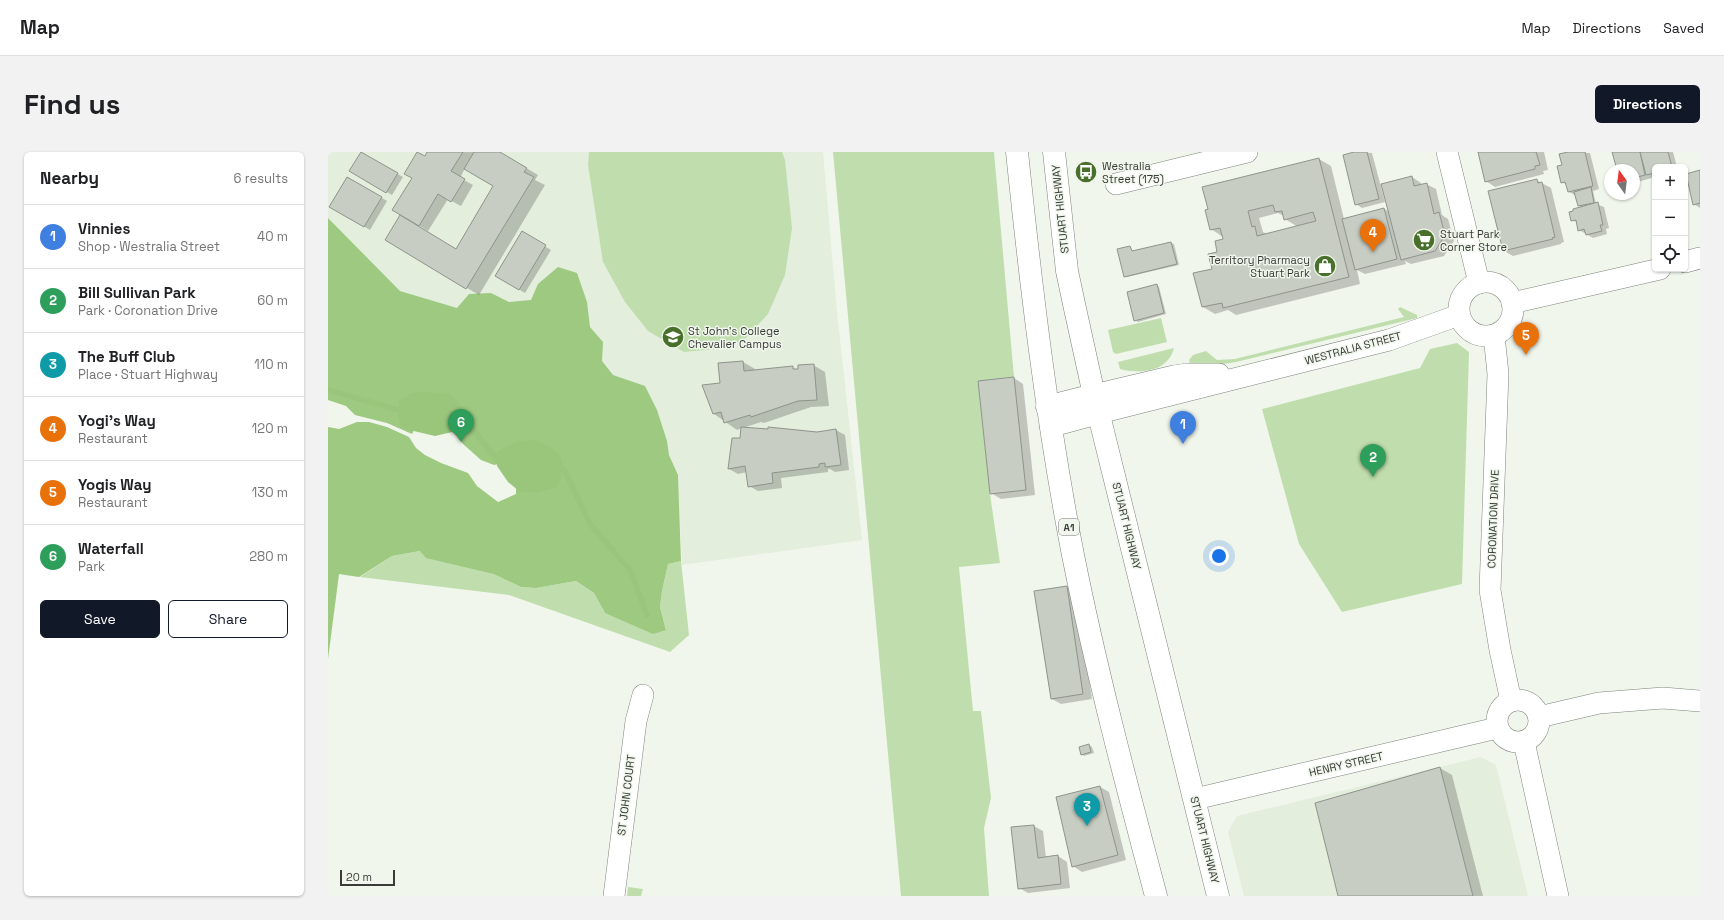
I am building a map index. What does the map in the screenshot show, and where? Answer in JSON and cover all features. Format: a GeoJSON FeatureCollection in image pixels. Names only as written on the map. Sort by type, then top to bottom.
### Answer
{"type":"FeatureCollection","features":[{"type":"Feature","properties":{"kind":"highway","name":"A1"},"geometry":{"type":"LineString","coordinates":[[1017,152],[1028,262],[1049,416],[1073,555],[1108,712],[1156,896]]}},
{"type":"Feature","properties":{"kind":"highway","name":"STUART HIGHWAY"},"geometry":{"type":"LineString","coordinates":[[1054,152],[1067,271],[1096,404],[1218,896]]}},
{"type":"Feature","properties":{"kind":"highway","name":"WESTRALIA STREET"},"geometry":{"type":"LineString","coordinates":[[1049,416],[1096,404]]}},
{"type":"Feature","properties":{"kind":"street"},"geometry":{"type":"LineString","coordinates":[[1116,184],[1247,152]]}},
{"type":"Feature","properties":{"kind":"street"},"geometry":{"type":"LineString","coordinates":[[1447,152],[1479,283]]}},
{"type":"Feature","properties":{"kind":"street"},"geometry":{"type":"LineString","coordinates":[[1688,261],[1700,258]]}},
{"type":"Feature","properties":{"kind":"street"},"geometry":{"type":"LineString","coordinates":[[1512,303],[1652,271]]}},
{"type":"Feature","properties":{"kind":"street"},"geometry":{"type":"LineString","coordinates":[[1479,283],[1496,284],[1506,292],[1512,303],[1513,311],[1511,319],[1501,332],[1494,335],[1485,336],[1476,334],[1469,330],[1459,316],[1459,307],[1465,292],[1479,283]]}},
{"type":"Feature","properties":{"kind":"street","name":"WESTRALIA STREET"},"geometry":{"type":"LineString","coordinates":[[1096,404],[1179,375],[1246,375],[1389,340],[1459,316]]}},
{"type":"Feature","properties":{"kind":"street","name":"CORONATION DRIVE"},"geometry":{"type":"LineString","coordinates":[[1494,335],[1498,374],[1490,590],[1510,701]]}},
{"type":"Feature","properties":{"kind":"street","name":"ST JOHN COURT"},"geometry":{"type":"LineString","coordinates":[[614,896],[636,721],[643,695]]}},
{"type":"Feature","properties":{"kind":"street"},"geometry":{"type":"LineString","coordinates":[[1539,717],[1599,703],[1663,698],[1700,701]]}},
{"type":"Feature","properties":{"kind":"street"},"geometry":{"type":"LineString","coordinates":[[1518,699],[1532,705],[1539,717],[1538,730],[1530,739],[1524,742],[1517,743],[1505,739],[1497,728],[1497,715],[1504,704],[1510,701],[1518,699]]}},
{"type":"Feature","properties":{"kind":"street","name":"HENRY STREET"},"geometry":{"type":"LineString","coordinates":[[1195,799],[1497,728]]}},
{"type":"Feature","properties":{"kind":"street"},"geometry":{"type":"LineString","coordinates":[[1524,742],[1558,896]]}},
{"type":"Feature","properties":{"kind":"shaded area","name":"St John's College Chevalier Campus"},"geometry":{"type":"Polygon","coordinates":[[[328,152],[823,152],[837,312],[862,540],[682,565],[678,475],[668,452],[457,308],[400,291],[328,218],[328,152]]]}},
{"type":"Feature","properties":{"kind":"shaded area"},"geometry":{"type":"Polygon","coordinates":[[[589,152],[782,152],[785,160],[792,228],[785,275],[768,314],[742,342],[716,349],[684,352],[648,331],[625,302],[603,262],[588,165],[589,152]]]}},
{"type":"Feature","properties":{"kind":"shaded area"},"geometry":{"type":"Polygon","coordinates":[[[833,152],[994,152],[1014,377],[978,381],[990,494],[1000,563],[959,567],[973,711],[981,711],[991,798],[984,828],[989,896],[901,896],[833,152]]]}},
{"type":"Feature","properties":{"kind":"shaded area"},"geometry":{"type":"Polygon","coordinates":[[[328,218],[400,291],[457,308],[469,294],[491,293],[509,302],[531,300],[538,284],[558,267],[577,273],[587,302],[590,327],[603,342],[602,361],[613,375],[645,386],[657,410],[667,441],[669,455],[678,475],[681,561],[668,564],[662,591],[660,607],[666,630],[653,634],[605,613],[594,593],[576,581],[536,588],[521,587],[494,574],[426,558],[420,551],[392,556],[359,577],[339,574],[328,659],[328,427],[339,429],[357,422],[369,422],[387,427],[409,437],[416,448],[425,455],[441,463],[468,473],[477,486],[498,502],[516,494],[516,474],[512,461],[494,465],[481,460],[463,444],[427,405],[412,434],[387,423],[355,415],[346,406],[328,400],[328,218]]]}},
{"type":"Feature","properties":{"kind":"shaded area"},"geometry":{"type":"Polygon","coordinates":[[[1400,307],[1417,315],[1417,318],[1236,362],[1217,365],[1190,364],[1189,360],[1193,355],[1206,351],[1217,360],[1235,359],[1404,317],[1398,309],[1400,307]]]}},
{"type":"Feature","properties":{"kind":"shaded area"},"geometry":{"type":"Polygon","coordinates":[[[1161,318],[1167,342],[1116,354],[1113,352],[1108,330],[1161,318]]]}},
{"type":"Feature","properties":{"kind":"shaded area"},"geometry":{"type":"Polygon","coordinates":[[[1457,343],[1469,352],[1462,584],[1342,612],[1299,544],[1262,409],[1420,368],[1430,349],[1457,343]]]}},
{"type":"Feature","properties":{"kind":"shaded area"},"geometry":{"type":"Polygon","coordinates":[[[1174,348],[1171,356],[1160,367],[1144,371],[1128,371],[1120,369],[1118,362],[1174,348]]]}},
{"type":"Feature","properties":{"kind":"shaded area"},"geometry":{"type":"Polygon","coordinates":[[[429,392],[450,394],[466,411],[465,429],[435,436],[401,428],[398,415],[399,401],[412,393],[429,392]]]}},
{"type":"Feature","properties":{"kind":"shaded area"},"geometry":{"type":"Polygon","coordinates":[[[535,440],[552,448],[560,457],[562,469],[558,487],[535,493],[519,491],[508,482],[497,466],[497,452],[518,441],[535,440]]]}},
{"type":"Feature","properties":{"kind":"shaded area"},"geometry":{"type":"Polygon","coordinates":[[[420,551],[495,574],[521,587],[536,588],[576,581],[594,593],[605,613],[666,629],[660,607],[662,591],[668,564],[681,561],[689,635],[670,652],[509,595],[360,577],[392,556],[420,551]]]}},
{"type":"Feature","properties":{"kind":"shaded area"},"geometry":{"type":"Polygon","coordinates":[[[1481,757],[1496,765],[1528,896],[1244,896],[1228,832],[1237,816],[1481,757]]]}},
{"type":"Feature","properties":{"kind":"shaded area"},"geometry":{"type":"Polygon","coordinates":[[[628,887],[643,889],[641,896],[627,896],[628,887]]]}},
{"type":"Feature","properties":{"kind":"building"},"geometry":{"type":"Polygon","coordinates":[[[361,152],[398,173],[386,193],[349,171],[361,152]]]}},
{"type":"Feature","properties":{"kind":"building"},"geometry":{"type":"Polygon","coordinates":[[[417,152],[425,156],[427,152],[463,152],[451,171],[465,179],[451,202],[438,194],[419,226],[392,210],[412,178],[404,174],[417,152]]]}},
{"type":"Feature","properties":{"kind":"building"},"geometry":{"type":"Polygon","coordinates":[[[474,152],[500,152],[527,168],[524,172],[534,177],[466,289],[385,240],[400,215],[456,249],[493,186],[464,169],[474,152]]]}},
{"type":"Feature","properties":{"kind":"building"},"geometry":{"type":"Polygon","coordinates":[[[1354,152],[1367,152],[1379,199],[1355,205],[1343,155],[1354,152]]]}},
{"type":"Feature","properties":{"kind":"building"},"geometry":{"type":"Polygon","coordinates":[[[1478,152],[1536,152],[1540,165],[1535,166],[1535,169],[1485,182],[1478,152]]]}},
{"type":"Feature","properties":{"kind":"building"},"geometry":{"type":"Polygon","coordinates":[[[1568,152],[1585,152],[1593,186],[1568,192],[1565,182],[1561,183],[1557,166],[1562,165],[1559,154],[1568,152]]]}},
{"type":"Feature","properties":{"kind":"building"},"geometry":{"type":"Polygon","coordinates":[[[1612,152],[1640,152],[1645,175],[1640,176],[1640,164],[1615,164],[1612,152]]]}},
{"type":"Feature","properties":{"kind":"building"},"geometry":{"type":"Polygon","coordinates":[[[1640,152],[1668,152],[1671,164],[1652,164],[1652,174],[1646,175],[1640,152]]]}},
{"type":"Feature","properties":{"kind":"building"},"geometry":{"type":"Polygon","coordinates":[[[1319,158],[1349,277],[1223,308],[1222,303],[1202,307],[1193,273],[1212,269],[1208,254],[1217,252],[1215,241],[1223,239],[1220,228],[1210,230],[1205,210],[1208,209],[1202,187],[1319,158]],[[1273,205],[1248,211],[1252,227],[1255,226],[1257,236],[1316,221],[1313,212],[1284,220],[1282,211],[1275,212],[1273,205]]]}},
{"type":"Feature","properties":{"kind":"building"},"geometry":{"type":"Polygon","coordinates":[[[1700,170],[1700,203],[1693,205],[1688,183],[1688,173],[1700,170]]]}},
{"type":"Feature","properties":{"kind":"building"},"geometry":{"type":"Polygon","coordinates":[[[1412,176],[1414,186],[1427,183],[1434,214],[1439,212],[1445,235],[1435,251],[1401,260],[1381,184],[1412,176]]]}},
{"type":"Feature","properties":{"kind":"building"},"geometry":{"type":"Polygon","coordinates":[[[347,177],[382,197],[364,227],[329,207],[347,177]]]}},
{"type":"Feature","properties":{"kind":"building"},"geometry":{"type":"Polygon","coordinates":[[[1537,179],[1538,183],[1542,182],[1555,237],[1552,238],[1553,239],[1503,251],[1488,191],[1537,179]]]}},
{"type":"Feature","properties":{"kind":"building"},"geometry":{"type":"Polygon","coordinates":[[[1591,187],[1594,203],[1578,206],[1574,192],[1591,187]]]}},
{"type":"Feature","properties":{"kind":"building"},"geometry":{"type":"Polygon","coordinates":[[[1598,202],[1603,225],[1600,225],[1602,231],[1586,235],[1584,229],[1578,231],[1576,220],[1571,221],[1569,212],[1573,211],[1573,209],[1598,202]]]}},
{"type":"Feature","properties":{"kind":"building"},"geometry":{"type":"Polygon","coordinates":[[[1384,208],[1397,259],[1355,270],[1342,219],[1384,208]]]}},
{"type":"Feature","properties":{"kind":"building"},"geometry":{"type":"Polygon","coordinates":[[[522,231],[546,245],[519,290],[495,276],[522,231]]]}},
{"type":"Feature","properties":{"kind":"building"},"geometry":{"type":"Polygon","coordinates":[[[1171,242],[1177,264],[1124,277],[1117,249],[1130,246],[1132,251],[1171,242]]]}},
{"type":"Feature","properties":{"kind":"building"},"geometry":{"type":"Polygon","coordinates":[[[1157,284],[1164,313],[1134,321],[1127,292],[1157,284]]]}},
{"type":"Feature","properties":{"kind":"building"},"geometry":{"type":"Polygon","coordinates":[[[743,361],[744,371],[793,366],[793,369],[798,369],[798,365],[814,364],[817,400],[798,401],[751,417],[750,415],[724,423],[721,412],[713,414],[702,385],[720,383],[718,363],[743,361]]]}},
{"type":"Feature","properties":{"kind":"building"},"geometry":{"type":"Polygon","coordinates":[[[1014,377],[1026,490],[990,494],[978,381],[1014,377]]]}},
{"type":"Feature","properties":{"kind":"building"},"geometry":{"type":"Polygon","coordinates":[[[741,427],[768,429],[768,427],[817,432],[836,429],[841,465],[825,467],[825,463],[819,464],[819,467],[772,473],[773,483],[748,487],[745,466],[728,469],[732,438],[740,438],[741,427]]]}},
{"type":"Feature","properties":{"kind":"building"},"geometry":{"type":"Polygon","coordinates":[[[1067,586],[1083,694],[1051,699],[1034,591],[1067,586]]]}},
{"type":"Feature","properties":{"kind":"building"},"geometry":{"type":"Polygon","coordinates":[[[1089,744],[1091,752],[1081,755],[1079,747],[1089,744]]]}},
{"type":"Feature","properties":{"kind":"building"},"geometry":{"type":"Polygon","coordinates":[[[1440,767],[1473,896],[1338,896],[1315,803],[1440,767]]]}},
{"type":"Feature","properties":{"kind":"building"},"geometry":{"type":"Polygon","coordinates":[[[1100,786],[1118,855],[1072,867],[1056,797],[1100,786]]]}},
{"type":"Feature","properties":{"kind":"building"},"geometry":{"type":"Polygon","coordinates":[[[1034,825],[1038,858],[1058,855],[1061,884],[1018,889],[1011,827],[1034,825]]]}},
{"type":"Feature","properties":{"kind":"waterway"},"geometry":{"type":"LineString","coordinates":[[328,390],[398,410]]}},
{"type":"Feature","properties":{"kind":"waterway"},"geometry":{"type":"LineString","coordinates":[[465,419],[497,460]]}},
{"type":"Feature","properties":{"kind":"waterway"},"geometry":{"type":"LineString","coordinates":[[564,469],[590,524],[630,570],[647,615]]}},
{"type":"Feature","properties":{"kind":"place","name":"Westralia Street (175)"},"geometry":{"type":"Point","coordinates":[1086,172]}},
{"type":"Feature","properties":{"kind":"place","name":"Stuart Park Corner Store"},"geometry":{"type":"Point","coordinates":[1424,240]}},
{"type":"Feature","properties":{"kind":"place","name":"Yogi's Way"},"geometry":{"type":"Point","coordinates":[1373,252]}},
{"type":"Feature","properties":{"kind":"place","name":"Territory Pharmacy Stuart Park"},"geometry":{"type":"Point","coordinates":[1325,266]}},
{"type":"Feature","properties":{"kind":"place","name":"St John's College Chevalier Campus"},"geometry":{"type":"Point","coordinates":[673,337]}},
{"type":"Feature","properties":{"kind":"place","name":"Yogis Way"},"geometry":{"type":"Point","coordinates":[1526,355]}},
{"type":"Feature","properties":{"kind":"place","name":"Waterfall"},"geometry":{"type":"Point","coordinates":[461,442]}},
{"type":"Feature","properties":{"kind":"place","name":"Vinnies"},"geometry":{"type":"Point","coordinates":[1183,444]}},
{"type":"Feature","properties":{"kind":"place","name":"Bill Sullivan Park"},"geometry":{"type":"Point","coordinates":[1373,477]}},
{"type":"Feature","properties":{"kind":"place","name":"The Buff Club"},"geometry":{"type":"Point","coordinates":[1087,826]}}]}
